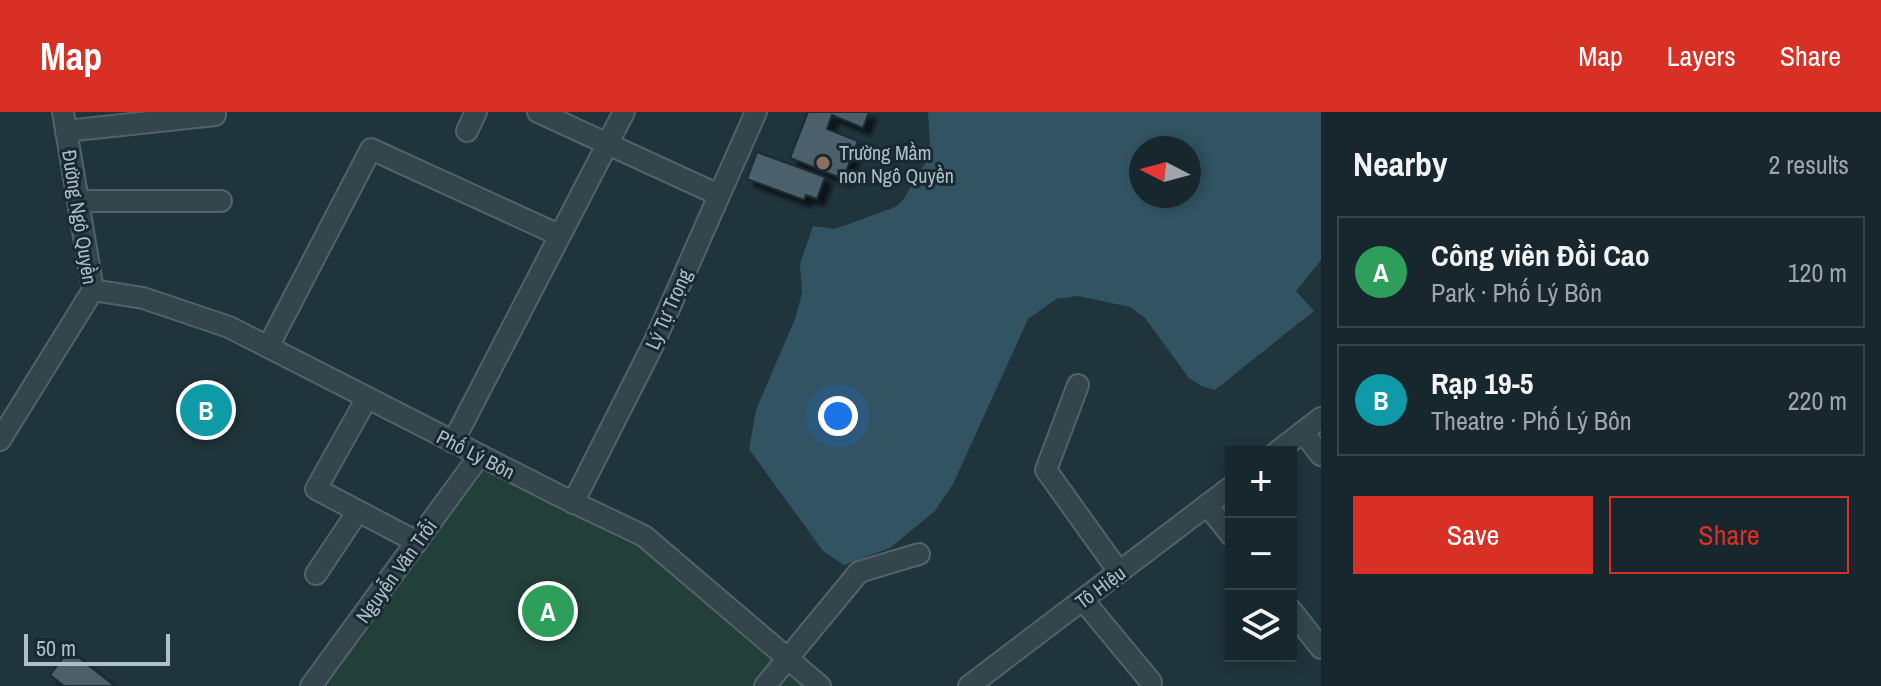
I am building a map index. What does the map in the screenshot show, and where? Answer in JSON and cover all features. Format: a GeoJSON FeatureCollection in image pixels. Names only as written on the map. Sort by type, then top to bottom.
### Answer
{"type":"FeatureCollection","features":[{"type":"Feature","properties":{"kind":"street"},"geometry":{"type":"LineString","coordinates":[[538,112],[719,195]]}},
{"type":"Feature","properties":{"kind":"street"},"geometry":{"type":"LineString","coordinates":[[453,442],[624,112]]}},
{"type":"Feature","properties":{"kind":"street","name":"Lý Tự Trọng"},"geometry":{"type":"LineString","coordinates":[[573,503],[653,345],[756,112]]}},
{"type":"Feature","properties":{"kind":"street"},"geometry":{"type":"LineString","coordinates":[[65,121],[215,115]]}},
{"type":"Feature","properties":{"kind":"street","name":"Đường Ngô Quyền"},"geometry":{"type":"LineString","coordinates":[[0,440],[93,290],[65,121]]}},
{"type":"Feature","properties":{"kind":"street"},"geometry":{"type":"LineString","coordinates":[[268,347],[371,149],[559,235]]}},
{"type":"Feature","properties":{"kind":"street"},"geometry":{"type":"LineString","coordinates":[[78,201],[221,201]]}},
{"type":"Feature","properties":{"kind":"street","name":"Phố Lý Bôn"},"geometry":{"type":"LineString","coordinates":[[93,290],[143,298],[229,327],[573,503],[644,536],[820,686]]}},
{"type":"Feature","properties":{"kind":"street"},"geometry":{"type":"LineString","coordinates":[[1078,385],[1046,470],[1119,572]]}},
{"type":"Feature","properties":{"kind":"street"},"geometry":{"type":"LineString","coordinates":[[367,398],[316,489],[417,542]]}},
{"type":"Feature","properties":{"kind":"street"},"geometry":{"type":"LineString","coordinates":[[1285,446],[1321,418]]}},
{"type":"Feature","properties":{"kind":"street"},"geometry":{"type":"LineString","coordinates":[[1303,432],[1321,455]]}},
{"type":"Feature","properties":{"kind":"street","name":"Nguyễn Văn Trỗi"},"geometry":{"type":"LineString","coordinates":[[311,686],[480,455]]}},
{"type":"Feature","properties":{"kind":"street","name":"Tô Hiệu"},"geometry":{"type":"LineString","coordinates":[[969,686],[1225,492]]}},
{"type":"Feature","properties":{"kind":"street"},"geometry":{"type":"LineString","coordinates":[[1207,505],[1225,528]]}},
{"type":"Feature","properties":{"kind":"street"},"geometry":{"type":"LineString","coordinates":[[316,574],[358,511]]}},
{"type":"Feature","properties":{"kind":"street"},"geometry":{"type":"LineString","coordinates":[[765,686],[859,572],[919,554]]}},
{"type":"Feature","properties":{"kind":"street"},"geometry":{"type":"LineString","coordinates":[[1083,600],[1151,682]]}},
{"type":"Feature","properties":{"kind":"street"},"geometry":{"type":"LineString","coordinates":[[1297,618],[1321,648]]}},
{"type":"Feature","properties":{"kind":"green space"},"geometry":{"type":"Polygon","coordinates":[[[480,455],[644,536],[815,686],[312,686],[480,455]]]}},
{"type":"Feature","properties":{"kind":"water"},"geometry":{"type":"Polygon","coordinates":[[[928,112],[1321,112],[1321,260],[1296,291],[1314,311],[1215,390],[1189,378],[1145,318],[1130,307],[1078,296],[1056,299],[1028,319],[953,484],[935,511],[890,548],[844,565],[823,551],[749,449],[756,410],[795,319],[802,293],[800,264],[813,226],[835,229],[895,207],[903,200],[926,162],[930,143],[928,112]]]}},
{"type":"Feature","properties":{"kind":"building"},"geometry":{"type":"Polygon","coordinates":[[[808,112],[869,112],[863,128],[832,115],[827,129],[858,141],[843,179],[790,158],[808,112]]]}},
{"type":"Feature","properties":{"kind":"building"},"geometry":{"type":"Polygon","coordinates":[[[757,152],[825,177],[817,199],[806,195],[804,200],[747,179],[757,152]]]}},
{"type":"Feature","properties":{"kind":"building"},"geometry":{"type":"Polygon","coordinates":[[[69,650],[115,686],[64,686],[50,675],[69,650]]]}},
{"type":"Feature","properties":{"kind":"place","name":"Trường Mầm non Ngô Quyền"},"geometry":{"type":"Point","coordinates":[823,163]}},
{"type":"Feature","properties":{"kind":"place","name":"Rạp 19-5"},"geometry":{"type":"Point","coordinates":[206,410]}},
{"type":"Feature","properties":{"kind":"place","name":"Công viên Đồi Cao"},"geometry":{"type":"Point","coordinates":[548,611]}}]}
